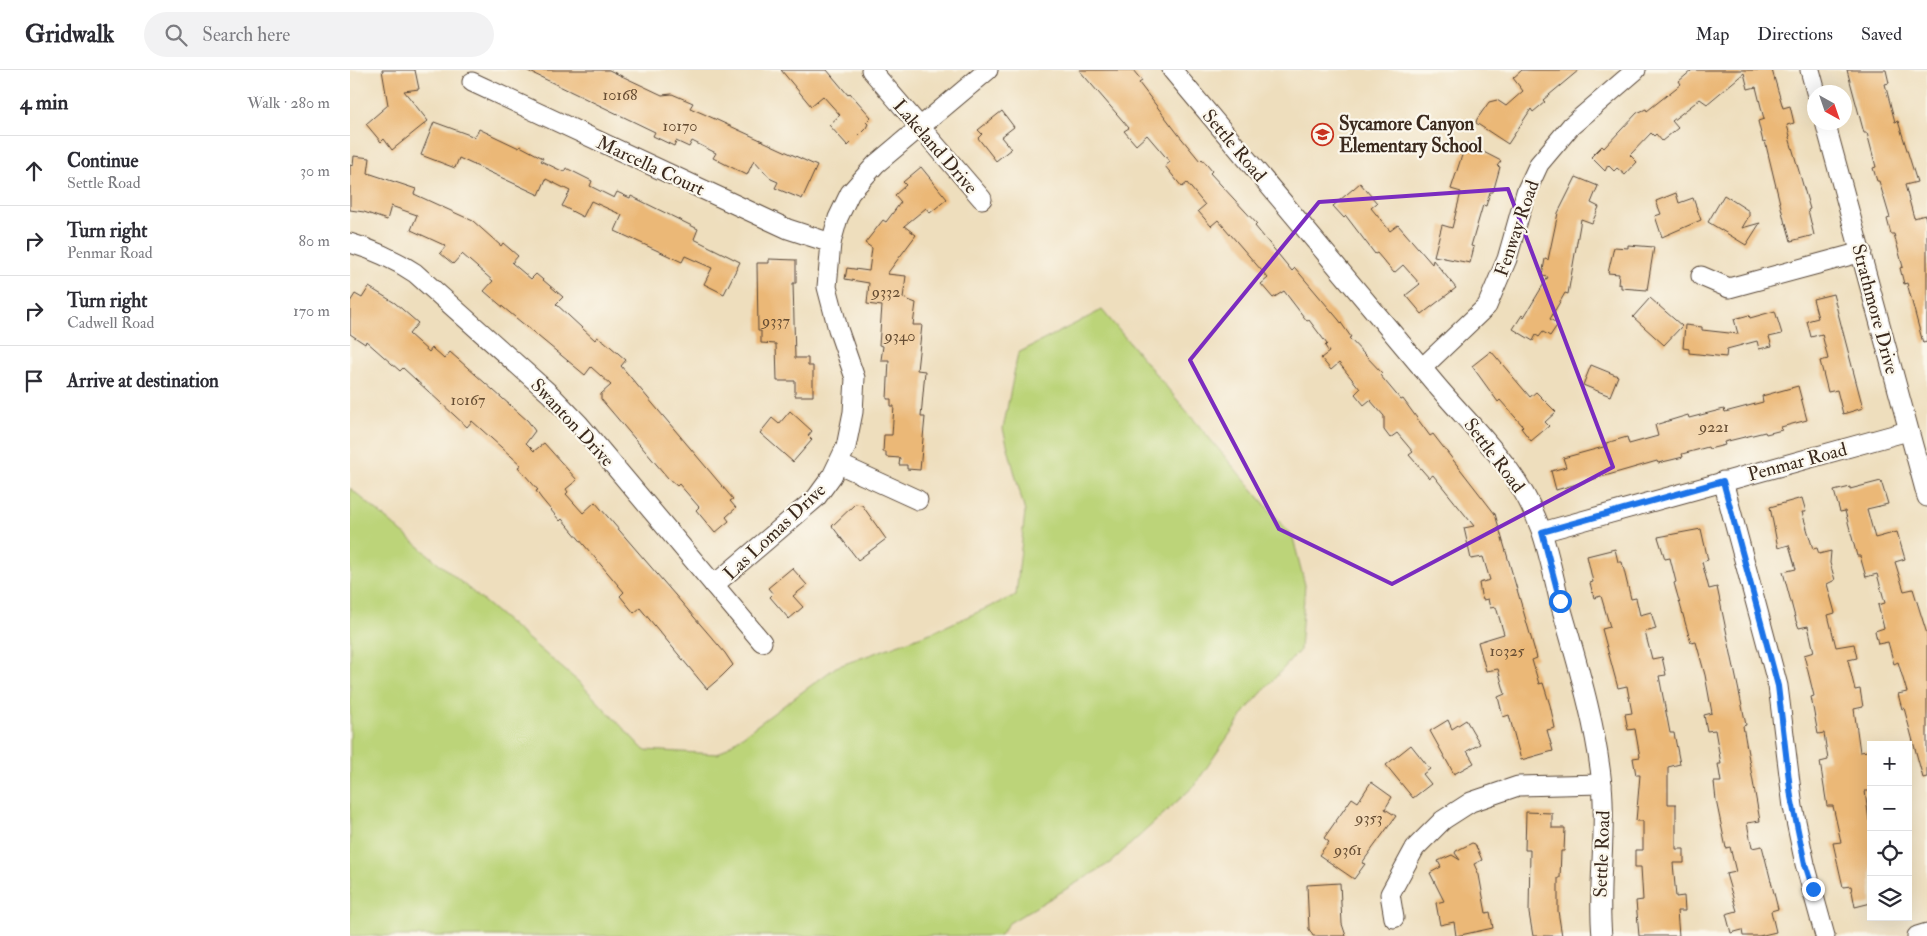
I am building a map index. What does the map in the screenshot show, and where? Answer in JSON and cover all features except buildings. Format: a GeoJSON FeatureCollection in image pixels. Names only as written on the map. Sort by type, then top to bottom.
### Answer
{"type":"FeatureCollection","features":[{"type":"Feature","properties":{"kind":"street","name":"Lakeland Drive"},"geometry":{"type":"LineString","coordinates":[[871,70],[982,199]]}},
{"type":"Feature","properties":{"kind":"street","name":"Las Lomas Drive"},"geometry":{"type":"LineString","coordinates":[[714,585],[816,498],[839,464],[851,430],[855,378],[838,329],[827,288],[831,243],[838,218],[850,193],[876,164],[988,70]]}},
{"type":"Feature","properties":{"kind":"street","name":"Settle Road"},"geometry":{"type":"LineString","coordinates":[[1172,70],[1422,368],[1500,456],[1527,499],[1542,532],[1586,691],[1602,784],[1600,914],[1602,936]]}},
{"type":"Feature","properties":{"kind":"street","name":"Fenway Road"},"geometry":{"type":"LineString","coordinates":[[1422,368],[1487,306],[1507,259],[1526,192],[1539,164],[1571,126],[1636,70]]}},
{"type":"Feature","properties":{"kind":"street"},"geometry":{"type":"LineString","coordinates":[[1810,70],[1814,85]]}},
{"type":"Feature","properties":{"kind":"street","name":"Marcella Court"},"geometry":{"type":"LineString","coordinates":[[472,82],[788,229],[831,243]]}},
{"type":"Feature","properties":{"kind":"street","name":"Strathmore Drive"},"geometry":{"type":"LineString","coordinates":[[1827,130],[1862,252],[1927,497]]}},
{"type":"Feature","properties":{"kind":"street","name":"Swanton Drive"},"geometry":{"type":"LineString","coordinates":[[350,243],[372,249],[390,257],[415,273],[550,394],[579,424],[762,642]]}},
{"type":"Feature","properties":{"kind":"street"},"geometry":{"type":"LineString","coordinates":[[1701,276],[1729,288],[1862,252]]}},
{"type":"Feature","properties":{"kind":"street","name":"Penmar Road"},"geometry":{"type":"LineString","coordinates":[[1542,532],[1908,431]]}},
{"type":"Feature","properties":{"kind":"street"},"geometry":{"type":"LineString","coordinates":[[839,464],[918,500]]}},
{"type":"Feature","properties":{"kind":"street"},"geometry":{"type":"LineString","coordinates":[[1723,481],[1778,686],[1793,807],[1805,864],[1825,936]]}},
{"type":"Feature","properties":{"kind":"street"},"geometry":{"type":"LineString","coordinates":[[1394,918],[1390,894],[1415,848],[1443,820],[1471,802],[1518,786],[1602,784]]}},
{"type":"Feature","properties":{"kind":"street"},"geometry":{"type":"LineString","coordinates":[[1918,936],[1927,933]]}},
{"type":"Feature","properties":{"kind":"highlighted area"},"geometry":{"type":"Polygon","coordinates":[[[1508,189],[1613,467],[1392,584],[1279,529],[1190,360],[1319,202],[1508,189]]]}},
{"type":"Feature","properties":{"kind":"green space"},"geometry":{"type":"Polygon","coordinates":[[[1102,310],[1293,538],[1305,585],[1300,650],[1247,709],[1194,786],[1110,863],[1009,923],[999,936],[350,936],[350,488],[580,683],[644,750],[718,754],[836,667],[933,632],[1016,595],[1025,512],[1003,429],[1018,353],[1102,310]]]}},
{"type":"Feature","properties":{"kind":"place","name":"Sycamore Canyon Elementary School"},"geometry":{"type":"Point","coordinates":[1323,134]}},
{"type":"Feature","properties":{"kind":"route"},"geometry":{"type":"LineString","coordinates":[[1560,601],[1542,532],[1723,481],[1778,686],[1791,797],[1805,864],[1813,889]]}}]}
